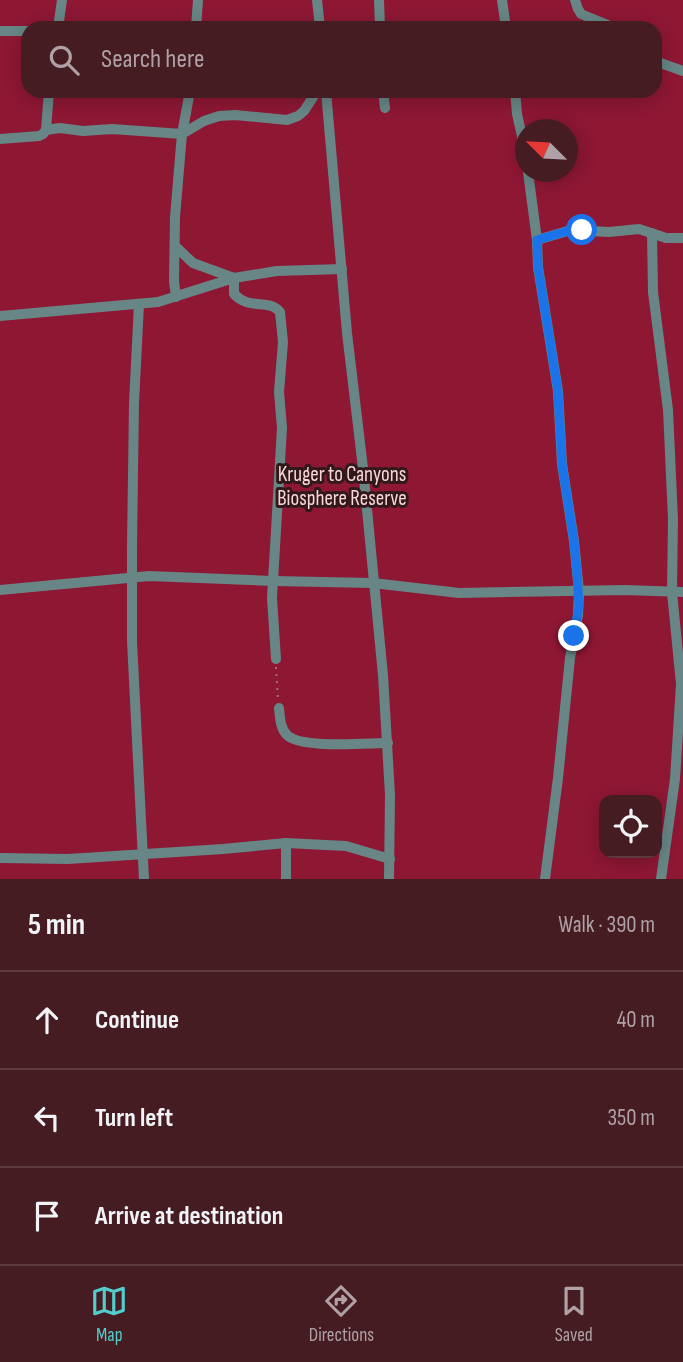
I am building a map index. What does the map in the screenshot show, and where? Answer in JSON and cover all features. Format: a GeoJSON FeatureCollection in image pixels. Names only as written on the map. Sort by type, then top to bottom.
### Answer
{"type":"FeatureCollection","features":[{"type":"Feature","properties":{"kind":"street"},"geometry":{"type":"LineString","coordinates":[[59,21],[62,0]]}},
{"type":"Feature","properties":{"kind":"street"},"geometry":{"type":"LineString","coordinates":[[196,21],[198,0]]}},
{"type":"Feature","properties":{"kind":"street"},"geometry":{"type":"LineString","coordinates":[[317,0],[319,21]]}},
{"type":"Feature","properties":{"kind":"street"},"geometry":{"type":"LineString","coordinates":[[379,0],[380,21]]}},
{"type":"Feature","properties":{"kind":"street"},"geometry":{"type":"LineString","coordinates":[[502,0],[505,21]]}},
{"type":"Feature","properties":{"kind":"street"},"geometry":{"type":"LineString","coordinates":[[575,0],[581,14],[598,21]]}},
{"type":"Feature","properties":{"kind":"street"},"geometry":{"type":"LineString","coordinates":[[0,31],[21,31]]}},
{"type":"Feature","properties":{"kind":"street"},"geometry":{"type":"LineString","coordinates":[[662,64],[683,71]]}},
{"type":"Feature","properties":{"kind":"street"},"geometry":{"type":"LineString","coordinates":[[0,139],[39,136],[45,133],[48,98]]}},
{"type":"Feature","properties":{"kind":"street"},"geometry":{"type":"LineString","coordinates":[[176,298],[174,228],[182,134],[189,98]]}},
{"type":"Feature","properties":{"kind":"street"},"geometry":{"type":"LineString","coordinates":[[46,130],[112,129],[182,134],[219,116],[292,119],[304,111],[312,98]]}},
{"type":"Feature","properties":{"kind":"street"},"geometry":{"type":"LineString","coordinates":[[327,98],[387,743],[390,795],[388,879]]}},
{"type":"Feature","properties":{"kind":"street"},"geometry":{"type":"LineString","coordinates":[[384,98],[385,108]]}},
{"type":"Feature","properties":{"kind":"street"},"geometry":{"type":"LineString","coordinates":[[516,98],[518,119]]}},
{"type":"Feature","properties":{"kind":"street"},"geometry":{"type":"LineString","coordinates":[[529,182],[538,267],[558,391],[562,464],[579,592],[544,879]]}},
{"type":"Feature","properties":{"kind":"street"},"geometry":{"type":"LineString","coordinates":[[537,240],[571,230],[610,232],[639,229],[666,238],[683,238]]}},
{"type":"Feature","properties":{"kind":"street"},"geometry":{"type":"LineString","coordinates":[[652,233],[653,292],[668,410],[680,673],[674,779],[662,879]]}},
{"type":"Feature","properties":{"kind":"street"},"geometry":{"type":"LineString","coordinates":[[175,246],[193,263],[234,278]]}},
{"type":"Feature","properties":{"kind":"street"},"geometry":{"type":"LineString","coordinates":[[0,316],[165,301],[234,278],[277,271],[342,269]]}},
{"type":"Feature","properties":{"kind":"street"},"geometry":{"type":"LineString","coordinates":[[234,278],[234,295],[240,300],[275,307],[279,309],[281,316],[283,342],[279,392],[282,428],[273,581],[276,659]]}},
{"type":"Feature","properties":{"kind":"street"},"geometry":{"type":"LineString","coordinates":[[139,304],[134,403],[132,641],[144,879]]}},
{"type":"Feature","properties":{"kind":"street"},"geometry":{"type":"LineString","coordinates":[[0,590],[166,577],[373,583],[447,593],[625,590],[678,592]]}},
{"type":"Feature","properties":{"kind":"street"},"geometry":{"type":"LineString","coordinates":[[279,708],[283,729],[295,740],[336,744],[387,743]]}},
{"type":"Feature","properties":{"kind":"street"},"geometry":{"type":"LineString","coordinates":[[286,843],[286,879]]}},
{"type":"Feature","properties":{"kind":"street"},"geometry":{"type":"LineString","coordinates":[[0,858],[68,859],[286,843],[346,846],[390,859]]}},
{"type":"Feature","properties":{"kind":"path"},"geometry":{"type":"LineString","coordinates":[[276,659],[279,708]]}},
{"type":"Feature","properties":{"kind":"green space","name":"Kruger to Canyons Biosphere Reserve"},"geometry":{"type":"Polygon","coordinates":[[[0,0],[683,0],[683,879],[0,879],[0,0]]]}},
{"type":"Feature","properties":{"kind":"route"},"geometry":{"type":"LineString","coordinates":[[574,636],[579,606],[577,572],[562,464],[558,391],[538,267],[537,240],[571,230],[582,230]]}}]}
